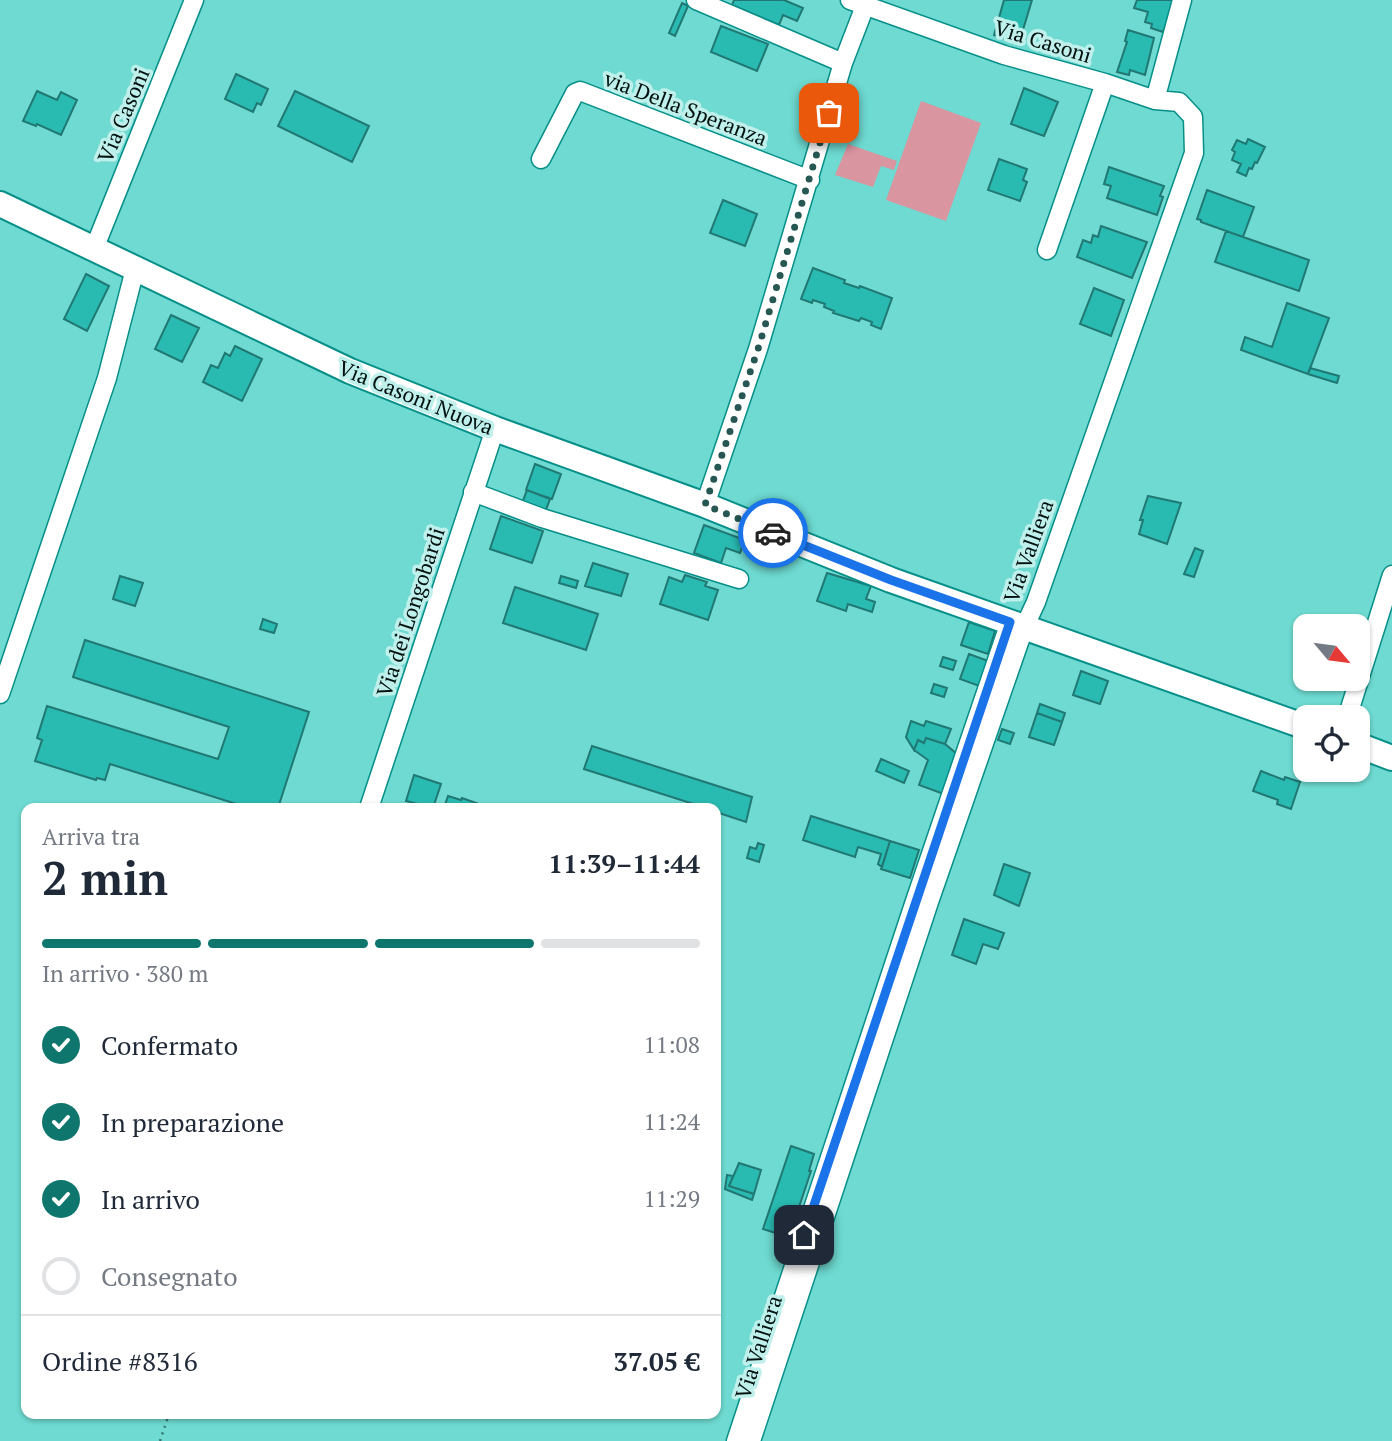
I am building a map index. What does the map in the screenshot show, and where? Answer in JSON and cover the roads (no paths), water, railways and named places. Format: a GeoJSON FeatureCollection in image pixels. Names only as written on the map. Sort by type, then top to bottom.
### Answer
{"type":"FeatureCollection","features":[{"type":"Feature","properties":{"kind":"main road","name":"Via Casoni Nuova"},"geometry":{"type":"LineString","coordinates":[[0,204],[350,371],[495,429],[705,505],[891,580],[1293,722]]}},
{"type":"Feature","properties":{"kind":"main road"},"geometry":{"type":"LineString","coordinates":[[1370,750],[1392,758]]}},
{"type":"Feature","properties":{"kind":"street","name":"Via Casoni"},"geometry":{"type":"LineString","coordinates":[[94,249],[194,0]]}},
{"type":"Feature","properties":{"kind":"street"},"geometry":{"type":"LineString","coordinates":[[696,0],[844,63]]}},
{"type":"Feature","properties":{"kind":"street"},"geometry":{"type":"LineString","coordinates":[[1155,100],[1182,0]]}},
{"type":"Feature","properties":{"kind":"street","name":"Via Casoni"},"geometry":{"type":"LineString","coordinates":[[857,3],[1004,55],[1155,100]]}},
{"type":"Feature","properties":{"kind":"street"},"geometry":{"type":"LineString","coordinates":[[705,505],[758,349],[810,180],[844,63],[857,3]]}},
{"type":"Feature","properties":{"kind":"street","name":"Via Casoni"},"geometry":{"type":"LineString","coordinates":[[1047,250],[1105,83]]}},
{"type":"Feature","properties":{"kind":"street","name":"via Della Speranza"},"geometry":{"type":"LineString","coordinates":[[541,159],[575,93],[580,91],[810,180]]}},
{"type":"Feature","properties":{"kind":"street","name":"Via Valliera"},"geometry":{"type":"LineString","coordinates":[[736,1441],[1017,625],[1036,602],[1194,153],[1193,117],[1179,102],[1155,100]]}},
{"type":"Feature","properties":{"kind":"street"},"geometry":{"type":"LineString","coordinates":[[0,694],[107,378],[135,269]]}},
{"type":"Feature","properties":{"kind":"street","name":"Via dei Longobardi"},"geometry":{"type":"LineString","coordinates":[[371,803],[495,429]]}},
{"type":"Feature","properties":{"kind":"street"},"geometry":{"type":"LineString","coordinates":[[473,492],[542,518],[739,579]]}},
{"type":"Feature","properties":{"kind":"street"},"geometry":{"type":"LineString","coordinates":[[1351,705],[1392,575]]}},
{"type":"Feature","properties":{"kind":"street","name":"Via Valliera"},"geometry":{"type":"LineString","coordinates":[[751,1441],[922,902]]}}]}
